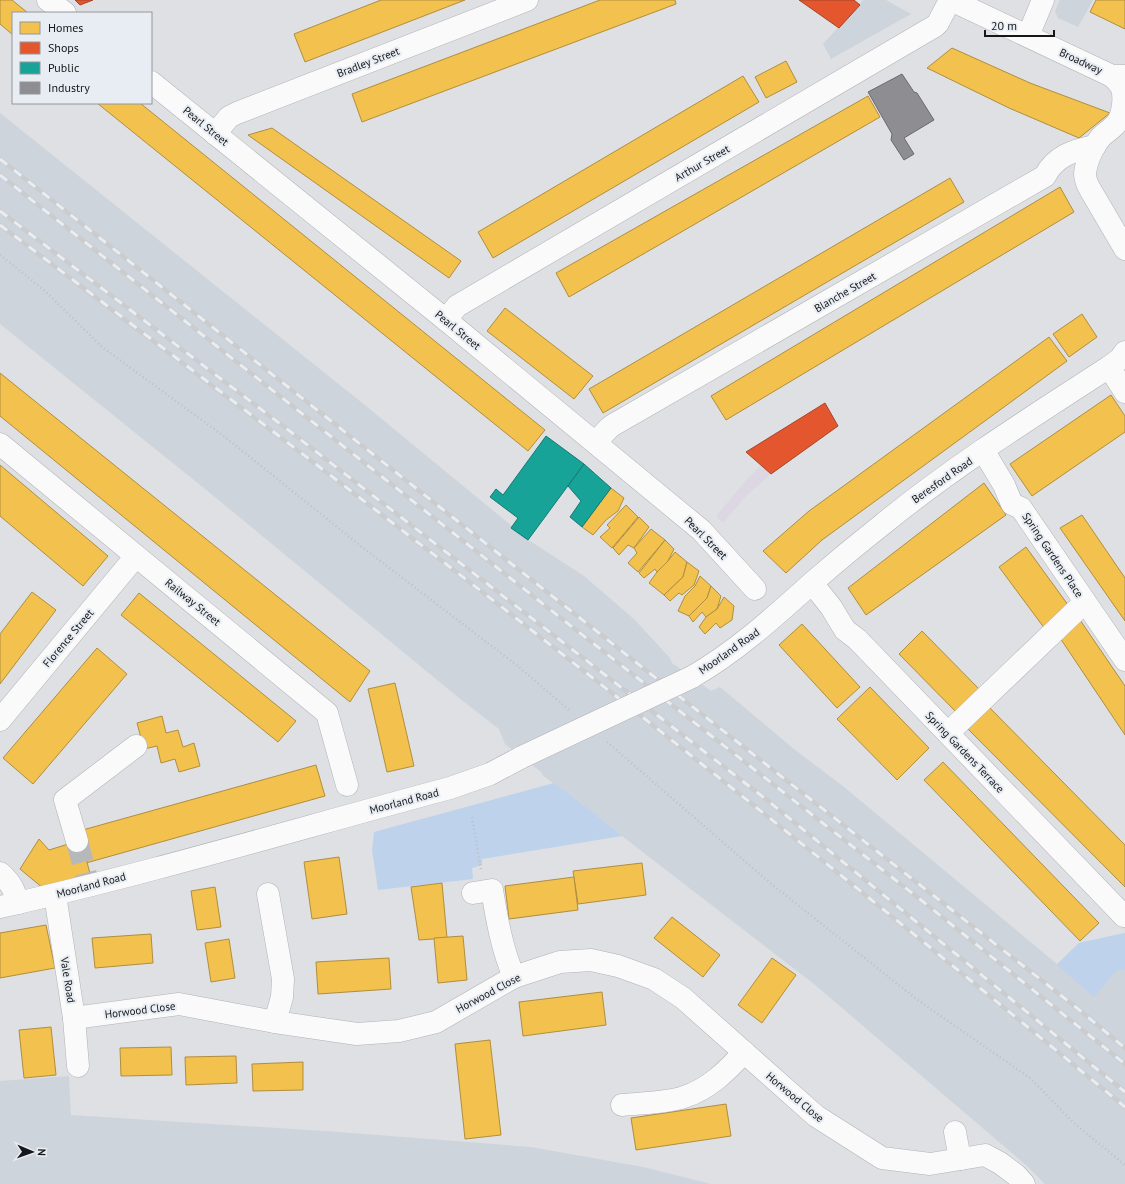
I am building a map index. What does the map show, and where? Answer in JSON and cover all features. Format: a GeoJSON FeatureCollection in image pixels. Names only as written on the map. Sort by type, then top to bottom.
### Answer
{"type":"FeatureCollection","features":[{"type":"Feature","properties":{"kind":"street"},"geometry":{"type":"LineString","coordinates":[[48,0],[64,12]]}},
{"type":"Feature","properties":{"kind":"street","name":"Bradley Street"},"geometry":{"type":"LineString","coordinates":[[215,134],[229,117],[237,113],[527,0]]}},
{"type":"Feature","properties":{"kind":"street","name":"Broadway"},"geometry":{"type":"LineString","coordinates":[[951,0],[1119,76]]}},
{"type":"Feature","properties":{"kind":"street","name":"Arthur Street"},"geometry":{"type":"LineString","coordinates":[[446,320],[457,306],[935,26],[938,24],[951,0]]}},
{"type":"Feature","properties":{"kind":"street"},"geometry":{"type":"LineString","coordinates":[[1028,36],[1043,0]]}},
{"type":"Feature","properties":{"kind":"street"},"geometry":{"type":"LineString","coordinates":[[1119,76],[1124,100],[1123,114],[1116,125],[1102,136],[1095,146],[1087,162],[1085,174],[1087,183],[1125,249]]}},
{"type":"Feature","properties":{"kind":"street","name":"Pearl Street"},"geometry":{"type":"LineString","coordinates":[[152,83],[596,442],[701,530],[755,589]]}},
{"type":"Feature","properties":{"kind":"street","name":"Blanche Street"},"geometry":{"type":"LineString","coordinates":[[596,442],[608,428],[613,425],[1045,176],[1050,166],[1057,160],[1077,149],[1104,145],[1125,130]]}},
{"type":"Feature","properties":{"kind":"street"},"geometry":{"type":"LineString","coordinates":[[1120,359],[1125,392]]}},
{"type":"Feature","properties":{"kind":"street","name":"Beresford Road"},"geometry":{"type":"LineString","coordinates":[[776,617],[812,583],[909,503],[983,450],[1120,359]]}},
{"type":"Feature","properties":{"kind":"street","name":"Railway Street"},"geometry":{"type":"LineString","coordinates":[[0,444],[327,713],[347,785]]}},
{"type":"Feature","properties":{"kind":"street","name":"Spring Gardens Place"},"geometry":{"type":"LineString","coordinates":[[983,450],[1004,485],[1012,504],[1021,508],[1125,660]]}},
{"type":"Feature","properties":{"kind":"street","name":"Florence Street"},"geometry":{"type":"LineString","coordinates":[[0,720],[136,556]]}},
{"type":"Feature","properties":{"kind":"street","name":"Spring Gardens Terrace"},"geometry":{"type":"LineString","coordinates":[[812,583],[831,607],[845,630],[857,639],[1124,916]]}},
{"type":"Feature","properties":{"kind":"street"},"geometry":{"type":"LineString","coordinates":[[948,733],[1085,602]]}},
{"type":"Feature","properties":{"kind":"street","name":"Moorland Road"},"geometry":{"type":"LineString","coordinates":[[9,905],[55,895],[450,788],[490,774],[522,757],[692,677],[717,663],[776,617]]}},
{"type":"Feature","properties":{"kind":"street"},"geometry":{"type":"LineString","coordinates":[[77,841],[65,800],[136,746]]}},
{"type":"Feature","properties":{"kind":"street"},"geometry":{"type":"LineString","coordinates":[[0,873],[15,889],[9,905]]}},
{"type":"Feature","properties":{"kind":"street"},"geometry":{"type":"LineString","coordinates":[[483,891],[499,931],[507,962],[514,977]]}},
{"type":"Feature","properties":{"kind":"street"},"geometry":{"type":"LineString","coordinates":[[268,894],[283,979],[282,997],[275,1022]]}},
{"type":"Feature","properties":{"kind":"street","name":"Vale Road"},"geometry":{"type":"LineString","coordinates":[[55,895],[74,1018],[78,1066]]}},
{"type":"Feature","properties":{"kind":"street","name":"Horwood Close"},"geometry":{"type":"LineString","coordinates":[[74,1018],[179,1004],[275,1022],[357,1034],[399,1031],[436,1022],[514,977],[560,962],[591,960],[618,966],[654,979],[683,998],[816,1116],[882,1158],[930,1164],[984,1155],[1000,1163],[1016,1175],[1024,1184]]}},
{"type":"Feature","properties":{"kind":"street"},"geometry":{"type":"LineString","coordinates":[[622,1105],[684,1097],[703,1088],[718,1078],[744,1052]]}},
{"type":"Feature","properties":{"kind":"street"},"geometry":{"type":"LineString","coordinates":[[954,1132],[960,1159]]}},
{"type":"Feature","properties":{"kind":"path"},"geometry":{"type":"LineString","coordinates":[[0,255],[44,290],[102,347],[225,437],[362,547],[518,667],[572,712]]}},
{"type":"Feature","properties":{"kind":"path"},"geometry":{"type":"LineString","coordinates":[[602,738],[770,883],[919,1001],[1030,1078],[1075,1124],[1125,1165]]}},
{"type":"Feature","properties":{"kind":"path"},"geometry":{"type":"LineString","coordinates":[[472,817],[483,891]]}},
{"type":"Feature","properties":{"kind":"shaded area"},"geometry":{"type":"Polygon","coordinates":[[[863,0],[886,0],[911,14],[831,59],[823,44],[863,0]]]}},
{"type":"Feature","properties":{"kind":"shaded area"},"geometry":{"type":"Polygon","coordinates":[[[1060,0],[1093,0],[1078,27],[1058,18],[1055,11],[1060,0]]]}},
{"type":"Feature","properties":{"kind":"shaded area"},"geometry":{"type":"Polygon","coordinates":[[[0,113],[366,406],[530,541],[584,576],[635,620],[670,658],[672,663],[711,691],[720,687],[794,749],[844,787],[1057,964],[1079,943],[1125,933],[1125,1184],[1045,1184],[1027,1166],[814,984],[594,813],[544,777],[541,772],[505,744],[499,729],[0,324],[0,113]]]}},
{"type":"Feature","properties":{"kind":"shaded area"},"geometry":{"type":"Polygon","coordinates":[[[825,403],[838,426],[771,474],[747,495],[723,523],[716,516],[747,479],[761,465],[746,452],[825,403]]]}},
{"type":"Feature","properties":{"kind":"shaded area"},"geometry":{"type":"Polygon","coordinates":[[[554,783],[622,836],[482,859],[482,865],[472,868],[473,879],[378,890],[372,850],[374,832],[554,783]]]}},
{"type":"Feature","properties":{"kind":"shaded area"},"geometry":{"type":"Polygon","coordinates":[[[1125,933],[1125,971],[1123,969],[1116,971],[1094,997],[1057,965],[1079,943],[1125,933]]]}},
{"type":"Feature","properties":{"kind":"shaded area"},"geometry":{"type":"Polygon","coordinates":[[[69,1076],[71,1115],[325,1131],[531,1147],[643,1167],[711,1184],[0,1184],[0,1081],[69,1076]]]}},
{"type":"Feature","properties":{"kind":"building: Homes"},"geometry":{"type":"Polygon","coordinates":[[[0,0],[12,0],[27,12],[12,12],[12,34],[0,24],[0,0]]]}},
{"type":"Feature","properties":{"kind":"building: Homes"},"geometry":{"type":"Polygon","coordinates":[[[381,0],[465,0],[305,62],[294,34],[381,0]]]}},
{"type":"Feature","properties":{"kind":"building: Homes"},"geometry":{"type":"Polygon","coordinates":[[[600,0],[675,0],[676,4],[362,122],[352,94],[600,0]]]}},
{"type":"Feature","properties":{"kind":"building: Homes"},"geometry":{"type":"Polygon","coordinates":[[[1096,0],[1125,0],[1125,29],[1090,12],[1096,0]]]}},
{"type":"Feature","properties":{"kind":"building: Homes"},"geometry":{"type":"Polygon","coordinates":[[[952,48],[1030,83],[1110,113],[1079,138],[1009,108],[927,68],[952,48]]]}},
{"type":"Feature","properties":{"kind":"building: Homes"},"geometry":{"type":"Polygon","coordinates":[[[786,61],[797,82],[766,98],[755,77],[786,61]]]}},
{"type":"Feature","properties":{"kind":"building: Homes"},"geometry":{"type":"Polygon","coordinates":[[[743,76],[759,102],[493,258],[478,232],[743,76]]]}},
{"type":"Feature","properties":{"kind":"building: Homes"},"geometry":{"type":"Polygon","coordinates":[[[868,96],[880,117],[569,297],[556,273],[868,96]]]}},
{"type":"Feature","properties":{"kind":"building: Homes"},"geometry":{"type":"Polygon","coordinates":[[[98,104],[141,104],[545,430],[528,451],[98,104]]]}},
{"type":"Feature","properties":{"kind":"building: Homes"},"geometry":{"type":"Polygon","coordinates":[[[272,128],[461,261],[449,278],[248,135],[272,128]]]}},
{"type":"Feature","properties":{"kind":"building: Homes"},"geometry":{"type":"Polygon","coordinates":[[[950,178],[964,202],[603,413],[589,389],[950,178]]]}},
{"type":"Feature","properties":{"kind":"building: Homes"},"geometry":{"type":"Polygon","coordinates":[[[1060,187],[1074,212],[726,420],[711,396],[1060,187]]]}},
{"type":"Feature","properties":{"kind":"building: Homes"},"geometry":{"type":"Polygon","coordinates":[[[505,308],[593,376],[574,399],[487,331],[505,308]]]}},
{"type":"Feature","properties":{"kind":"building: Homes"},"geometry":{"type":"Polygon","coordinates":[[[1082,314],[1097,337],[1069,357],[1053,334],[1082,314]]]}},
{"type":"Feature","properties":{"kind":"building: Homes"},"geometry":{"type":"Polygon","coordinates":[[[1049,337],[1067,361],[822,540],[786,573],[763,551],[809,511],[1049,337]]]}},
{"type":"Feature","properties":{"kind":"building: Homes"},"geometry":{"type":"Polygon","coordinates":[[[0,373],[370,671],[350,702],[0,416],[0,373]]]}},
{"type":"Feature","properties":{"kind":"building: Homes"},"geometry":{"type":"Polygon","coordinates":[[[1111,395],[1125,416],[1125,432],[1032,496],[1010,464],[1111,395]]]}},
{"type":"Feature","properties":{"kind":"building: Homes"},"geometry":{"type":"Polygon","coordinates":[[[0,465],[108,556],[83,586],[0,516],[0,465]]]}},
{"type":"Feature","properties":{"kind":"building: Homes"},"geometry":{"type":"Polygon","coordinates":[[[984,483],[1006,515],[866,615],[848,588],[984,483]]]}},
{"type":"Feature","properties":{"kind":"building: Homes"},"geometry":{"type":"Polygon","coordinates":[[[611,488],[624,498],[618,511],[606,520],[593,535],[582,527],[611,488]]]}},
{"type":"Feature","properties":{"kind":"building: Homes"},"geometry":{"type":"Polygon","coordinates":[[[626,505],[638,517],[612,548],[600,537],[610,528],[607,525],[626,505]]]}},
{"type":"Feature","properties":{"kind":"building: Homes"},"geometry":{"type":"Polygon","coordinates":[[[1082,515],[1125,578],[1125,621],[1060,528],[1082,515]]]}},
{"type":"Feature","properties":{"kind":"building: Homes"},"geometry":{"type":"Polygon","coordinates":[[[639,517],[649,527],[634,548],[628,545],[619,555],[613,548],[639,517]]]}},
{"type":"Feature","properties":{"kind":"building: Homes"},"geometry":{"type":"Polygon","coordinates":[[[651,529],[665,540],[638,572],[628,563],[637,553],[634,548],[651,529]]]}},
{"type":"Feature","properties":{"kind":"building: Homes"},"geometry":{"type":"Polygon","coordinates":[[[665,540],[674,549],[668,561],[657,572],[655,569],[644,578],[639,573],[665,540]]]}},
{"type":"Feature","properties":{"kind":"building: Homes"},"geometry":{"type":"Polygon","coordinates":[[[1026,547],[1071,609],[1045,629],[999,567],[1026,547]]]}},
{"type":"Feature","properties":{"kind":"building: Homes"},"geometry":{"type":"Polygon","coordinates":[[[675,552],[687,562],[683,577],[664,595],[649,583],[675,552]]]}},
{"type":"Feature","properties":{"kind":"building: Homes"},"geometry":{"type":"Polygon","coordinates":[[[687,562],[699,571],[694,585],[682,595],[679,593],[670,601],[664,595],[683,577],[687,562]]]}},
{"type":"Feature","properties":{"kind":"building: Homes"},"geometry":{"type":"Polygon","coordinates":[[[700,576],[711,586],[707,598],[689,616],[678,611],[685,596],[695,586],[700,576]]]}},
{"type":"Feature","properties":{"kind":"building: Homes"},"geometry":{"type":"Polygon","coordinates":[[[711,586],[721,596],[717,609],[706,617],[702,612],[693,622],[689,616],[707,598],[711,586]]]}},
{"type":"Feature","properties":{"kind":"building: Homes"},"geometry":{"type":"Polygon","coordinates":[[[32,592],[56,610],[0,684],[0,634],[32,592]]]}},
{"type":"Feature","properties":{"kind":"building: Homes"},"geometry":{"type":"Polygon","coordinates":[[[139,593],[296,721],[278,742],[121,615],[139,593]]]}},
{"type":"Feature","properties":{"kind":"building: Homes"},"geometry":{"type":"Polygon","coordinates":[[[724,597],[734,606],[732,620],[720,628],[716,623],[705,634],[699,627],[706,617],[717,609],[724,597]]]}},
{"type":"Feature","properties":{"kind":"building: Homes"},"geometry":{"type":"Polygon","coordinates":[[[1078,617],[1125,686],[1125,735],[1056,632],[1078,617]]]}},
{"type":"Feature","properties":{"kind":"building: Homes"},"geometry":{"type":"Polygon","coordinates":[[[802,624],[860,687],[837,708],[779,645],[802,624]]]}},
{"type":"Feature","properties":{"kind":"building: Homes"},"geometry":{"type":"Polygon","coordinates":[[[922,631],[981,691],[958,714],[899,654],[922,631]]]}},
{"type":"Feature","properties":{"kind":"building: Homes"},"geometry":{"type":"Polygon","coordinates":[[[97,648],[127,674],[33,784],[3,758],[97,648]]]}},
{"type":"Feature","properties":{"kind":"building: Homes"},"geometry":{"type":"Polygon","coordinates":[[[395,683],[414,766],[387,772],[368,689],[395,683]]]}},
{"type":"Feature","properties":{"kind":"building: Homes"},"geometry":{"type":"Polygon","coordinates":[[[870,687],[929,748],[897,780],[837,719],[870,687]]]}},
{"type":"Feature","properties":{"kind":"building: Homes"},"geometry":{"type":"Polygon","coordinates":[[[986,704],[1125,845],[1125,887],[964,725],[986,704]]]}},
{"type":"Feature","properties":{"kind":"building: Homes"},"geometry":{"type":"Polygon","coordinates":[[[162,716],[166,733],[178,730],[183,747],[194,743],[200,766],[179,772],[175,759],[161,763],[157,746],[144,749],[137,723],[162,716]]]}},
{"type":"Feature","properties":{"kind":"building: Homes"},"geometry":{"type":"Polygon","coordinates":[[[943,762],[1099,923],[1080,941],[924,780],[943,762]]]}},
{"type":"Feature","properties":{"kind":"building: Homes"},"geometry":{"type":"Polygon","coordinates":[[[316,765],[325,796],[86,863],[79,831],[316,765]]]}},
{"type":"Feature","properties":{"kind":"building: Homes"},"geometry":{"type":"Polygon","coordinates":[[[39,839],[49,850],[81,840],[91,877],[44,889],[20,869],[39,839]]]}},
{"type":"Feature","properties":{"kind":"building: Homes"},"geometry":{"type":"Polygon","coordinates":[[[339,857],[347,914],[312,919],[304,862],[339,857]]]}},
{"type":"Feature","properties":{"kind":"building: Homes"},"geometry":{"type":"Polygon","coordinates":[[[642,863],[646,895],[578,904],[573,871],[642,863]]]}},
{"type":"Feature","properties":{"kind":"building: Homes"},"geometry":{"type":"Polygon","coordinates":[[[574,877],[578,910],[509,919],[505,886],[574,877]]]}},
{"type":"Feature","properties":{"kind":"building: Homes"},"geometry":{"type":"Polygon","coordinates":[[[442,883],[447,938],[419,940],[411,887],[442,883]]]}},
{"type":"Feature","properties":{"kind":"building: Homes"},"geometry":{"type":"Polygon","coordinates":[[[215,887],[221,927],[197,930],[191,891],[215,887]]]}},
{"type":"Feature","properties":{"kind":"building: Homes"},"geometry":{"type":"Polygon","coordinates":[[[672,917],[720,955],[703,977],[654,938],[672,917]]]}},
{"type":"Feature","properties":{"kind":"building: Homes"},"geometry":{"type":"Polygon","coordinates":[[[46,925],[55,968],[0,978],[0,933],[46,925]]]}},
{"type":"Feature","properties":{"kind":"building: Homes"},"geometry":{"type":"Polygon","coordinates":[[[151,934],[153,963],[95,968],[92,938],[151,934]]]}},
{"type":"Feature","properties":{"kind":"building: Homes"},"geometry":{"type":"Polygon","coordinates":[[[463,936],[467,980],[438,983],[434,938],[463,936]]]}},
{"type":"Feature","properties":{"kind":"building: Homes"},"geometry":{"type":"Polygon","coordinates":[[[229,939],[235,978],[211,982],[205,943],[229,939]]]}},
{"type":"Feature","properties":{"kind":"building: Homes"},"geometry":{"type":"Polygon","coordinates":[[[389,958],[391,989],[318,994],[316,962],[389,958]]]}},
{"type":"Feature","properties":{"kind":"building: Homes"},"geometry":{"type":"Polygon","coordinates":[[[772,958],[796,975],[762,1023],[738,1005],[772,958]]]}},
{"type":"Feature","properties":{"kind":"building: Homes"},"geometry":{"type":"Polygon","coordinates":[[[602,992],[606,1025],[523,1036],[519,1002],[602,992]]]}},
{"type":"Feature","properties":{"kind":"building: Homes"},"geometry":{"type":"Polygon","coordinates":[[[51,1027],[56,1075],[24,1078],[19,1030],[51,1027]]]}},
{"type":"Feature","properties":{"kind":"building: Homes"},"geometry":{"type":"Polygon","coordinates":[[[490,1040],[501,1135],[465,1139],[455,1044],[490,1040]]]}},
{"type":"Feature","properties":{"kind":"building: Homes"},"geometry":{"type":"Polygon","coordinates":[[[171,1047],[172,1075],[121,1076],[120,1048],[171,1047]]]}},
{"type":"Feature","properties":{"kind":"building: Homes"},"geometry":{"type":"Polygon","coordinates":[[[236,1056],[237,1083],[186,1085],[185,1057],[236,1056]]]}},
{"type":"Feature","properties":{"kind":"building: Homes"},"geometry":{"type":"Polygon","coordinates":[[[303,1062],[303,1090],[253,1091],[252,1064],[303,1062]]]}},
{"type":"Feature","properties":{"kind":"building: Homes"},"geometry":{"type":"Polygon","coordinates":[[[726,1104],[731,1136],[636,1150],[631,1118],[726,1104]]]}},
{"type":"Feature","properties":{"kind":"building: Shops"},"geometry":{"type":"Polygon","coordinates":[[[75,0],[93,0],[80,5],[75,0]]]}},
{"type":"Feature","properties":{"kind":"building: Shops"},"geometry":{"type":"Polygon","coordinates":[[[799,0],[854,0],[860,5],[839,28],[799,0]]]}},
{"type":"Feature","properties":{"kind":"building: Shops"},"geometry":{"type":"Polygon","coordinates":[[[825,403],[838,426],[771,474],[746,452],[825,403]]]}},
{"type":"Feature","properties":{"kind":"building: Public"},"geometry":{"type":"Polygon","coordinates":[[[546,436],[584,464],[528,540],[511,528],[518,518],[490,497],[496,489],[503,495],[546,436]]]}},
{"type":"Feature","properties":{"kind":"building: Public"},"geometry":{"type":"Polygon","coordinates":[[[584,464],[611,488],[582,527],[570,517],[581,501],[568,486],[584,464]]]}},
{"type":"Feature","properties":{"kind":"building: Industry"},"geometry":{"type":"Polygon","coordinates":[[[902,74],[914,92],[917,93],[934,120],[904,138],[914,154],[904,160],[891,140],[892,134],[868,92],[902,74]]]}},
{"type":"Feature","properties":{"kind":"tunnel"},"geometry":{"type":"LineString","coordinates":[[77,841],[89,886]]}},
{"type":"Feature","properties":{"kind":"railway"},"geometry":{"type":"LineString","coordinates":[[0,159],[652,675],[1077,1008],[1125,1048]]}},
{"type":"Feature","properties":{"kind":"railway"},"geometry":{"type":"LineString","coordinates":[[0,175],[557,615],[921,900],[1125,1064]]}},
{"type":"Feature","properties":{"kind":"railway"},"geometry":{"type":"LineString","coordinates":[[0,211],[283,426],[767,800],[1125,1092]]}},
{"type":"Feature","properties":{"kind":"railway"},"geometry":{"type":"LineString","coordinates":[[0,225],[168,351],[618,698],[873,901],[1125,1107]]}}]}
